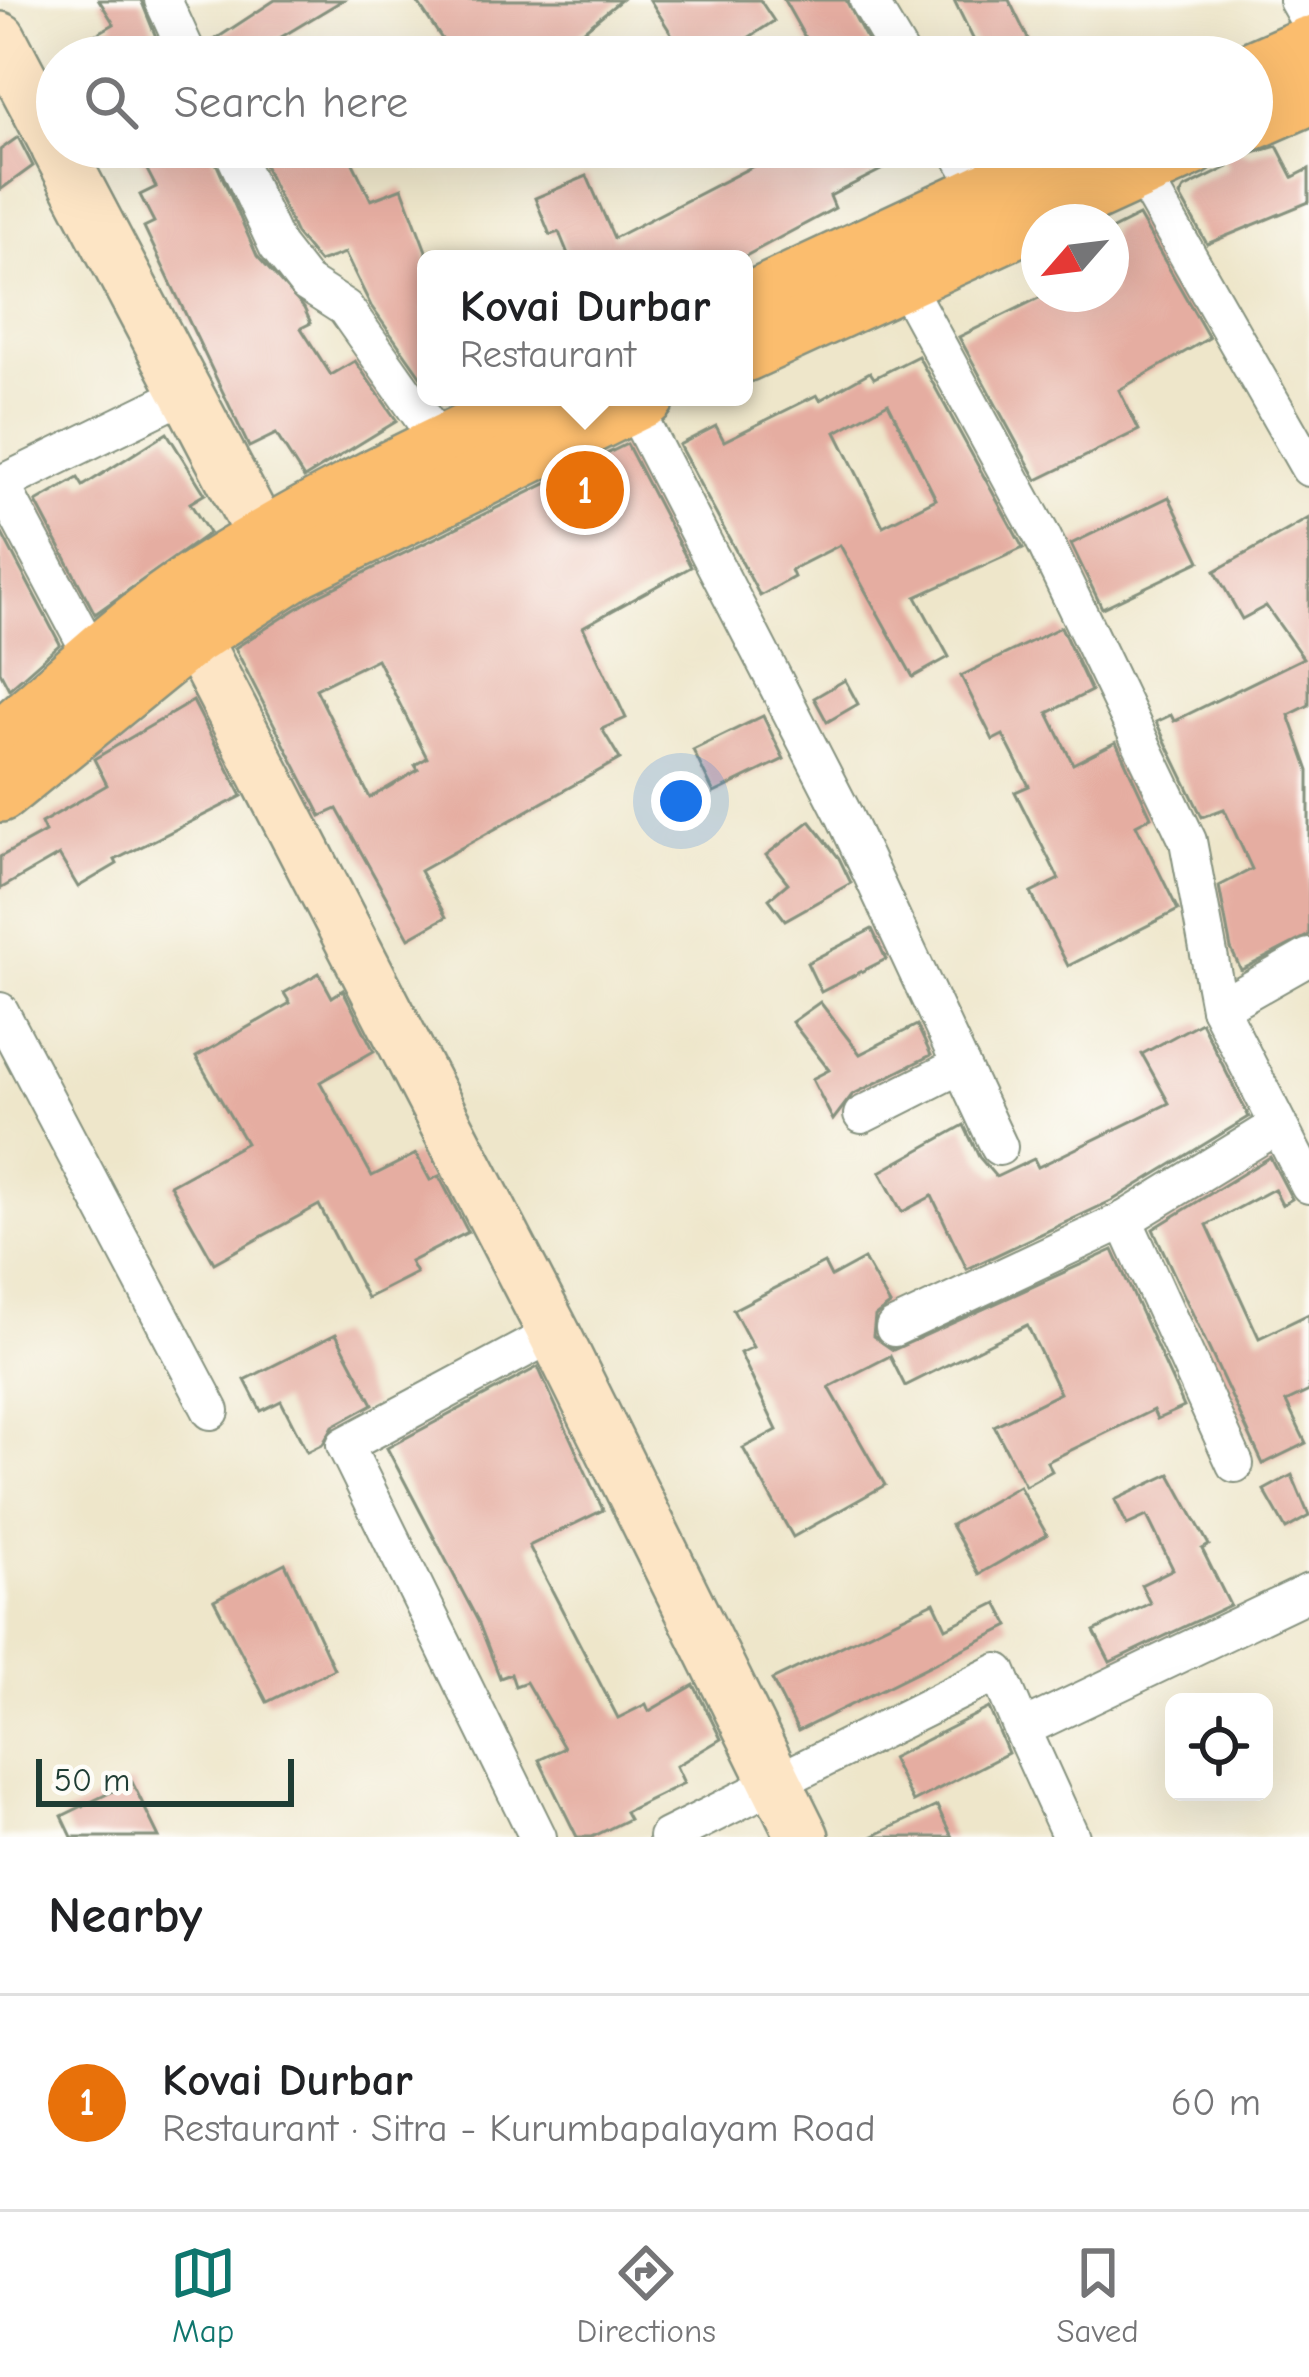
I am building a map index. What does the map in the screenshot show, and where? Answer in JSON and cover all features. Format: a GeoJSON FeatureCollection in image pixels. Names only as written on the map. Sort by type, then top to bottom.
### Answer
{"type":"FeatureCollection","features":[{"type":"Feature","properties":{"kind":"main road"},"geometry":{"type":"LineString","coordinates":[[1273,61],[1309,45]]}},
{"type":"Feature","properties":{"kind":"main road"},"geometry":{"type":"LineString","coordinates":[[1273,112],[1309,96]]}},
{"type":"Feature","properties":{"kind":"main road"},"geometry":{"type":"LineString","coordinates":[[753,349],[1144,168]]}},
{"type":"Feature","properties":{"kind":"main road"},"geometry":{"type":"LineString","coordinates":[[753,299],[970,170]]}},
{"type":"Feature","properties":{"kind":"main road"},"geometry":{"type":"LineString","coordinates":[[0,793],[263,538],[523,406]]}},
{"type":"Feature","properties":{"kind":"main road"},"geometry":{"type":"LineString","coordinates":[[0,740],[95,661],[183,616],[299,568],[627,406]]}},
{"type":"Feature","properties":{"kind":"street"},"geometry":{"type":"LineString","coordinates":[[163,0],[179,36]]}},
{"type":"Feature","properties":{"kind":"street"},"geometry":{"type":"LineString","coordinates":[[868,0],[889,36]]}},
{"type":"Feature","properties":{"kind":"street"},"geometry":{"type":"LineString","coordinates":[[1297,0],[1309,21]]}},
{"type":"Feature","properties":{"kind":"street"},"geometry":{"type":"LineString","coordinates":[[0,38],[15,105]]}},
{"type":"Feature","properties":{"kind":"street"},"geometry":{"type":"LineString","coordinates":[[68,168],[263,538]]}},
{"type":"Feature","properties":{"kind":"street"},"geometry":{"type":"LineString","coordinates":[[241,168],[277,246],[306,284],[345,308],[441,444]]}},
{"type":"Feature","properties":{"kind":"street"},"geometry":{"type":"LineString","coordinates":[[1139,170],[1309,468]]}},
{"type":"Feature","properties":{"kind":"street"},"geometry":{"type":"LineString","coordinates":[[903,281],[1042,536],[1188,841],[1220,1008],[1309,1185]]}},
{"type":"Feature","properties":{"kind":"street"},"geometry":{"type":"LineString","coordinates":[[95,661],[1,484],[187,393]]}},
{"type":"Feature","properties":{"kind":"street"},"geometry":{"type":"LineString","coordinates":[[642,406],[844,815],[999,1147]]}},
{"type":"Feature","properties":{"kind":"street"},"geometry":{"type":"LineString","coordinates":[[183,616],[554,1333],[803,1837]]}},
{"type":"Feature","properties":{"kind":"street"},"geometry":{"type":"LineString","coordinates":[[1220,1008],[1309,957]]}},
{"type":"Feature","properties":{"kind":"street"},"geometry":{"type":"LineString","coordinates":[[0,1011],[211,1411]]}},
{"type":"Feature","properties":{"kind":"street"},"geometry":{"type":"LineString","coordinates":[[862,1115],[961,1065]]}},
{"type":"Feature","properties":{"kind":"street"},"geometry":{"type":"LineString","coordinates":[[894,1328],[1124,1220],[1277,1126]]}},
{"type":"Feature","properties":{"kind":"street"},"geometry":{"type":"LineString","coordinates":[[1124,1220],[1235,1464]]}},
{"type":"Feature","properties":{"kind":"street"},"geometry":{"type":"LineString","coordinates":[[538,1837],[345,1445],[554,1333]]}},
{"type":"Feature","properties":{"kind":"street"},"geometry":{"type":"LineString","coordinates":[[1022,1729],[1309,1592]]}},
{"type":"Feature","properties":{"kind":"street"},"geometry":{"type":"LineString","coordinates":[[667,1837],[998,1672],[1071,1837]]}},
{"type":"Feature","properties":{"kind":"building"},"geometry":{"type":"Polygon","coordinates":[[[99,0],[141,0],[156,36],[93,36],[114,24],[99,0]]]}},
{"type":"Feature","properties":{"kind":"building"},"geometry":{"type":"Polygon","coordinates":[[[275,0],[343,0],[283,36],[220,36],[275,0]]]}},
{"type":"Feature","properties":{"kind":"building"},"geometry":{"type":"Polygon","coordinates":[[[416,0],[621,0],[577,36],[440,36],[416,0]]]}},
{"type":"Feature","properties":{"kind":"building"},"geometry":{"type":"Polygon","coordinates":[[[650,0],[760,0],[774,21],[751,36],[673,36],[650,0]]]}},
{"type":"Feature","properties":{"kind":"building"},"geometry":{"type":"Polygon","coordinates":[[[784,0],[846,0],[865,36],[804,36],[784,0]]]}},
{"type":"Feature","properties":{"kind":"building"},"geometry":{"type":"Polygon","coordinates":[[[954,0],[1009,0],[1027,36],[972,36],[954,0]]]}},
{"type":"Feature","properties":{"kind":"building"},"geometry":{"type":"Polygon","coordinates":[[[18,137],[33,166],[0,190],[0,150],[18,137]]]}},
{"type":"Feature","properties":{"kind":"building"},"geometry":{"type":"Polygon","coordinates":[[[1277,146],[1293,177],[1309,169],[1309,202],[1207,244],[1180,196],[1184,189],[1226,168],[1273,168],[1273,147],[1277,146]]]}},
{"type":"Feature","properties":{"kind":"building"},"geometry":{"type":"Polygon","coordinates":[[[146,168],[218,168],[257,256],[304,308],[311,323],[301,328],[331,375],[355,361],[397,421],[304,478],[276,434],[249,447],[144,227],[154,222],[140,195],[156,187],[146,168]]]}},
{"type":"Feature","properties":{"kind":"building"},"geometry":{"type":"Polygon","coordinates":[[[265,168],[355,168],[371,200],[402,188],[426,250],[417,250],[417,371],[371,306],[345,253],[319,262],[296,234],[265,168]]]}},
{"type":"Feature","properties":{"kind":"building"},"geometry":{"type":"Polygon","coordinates":[[[749,168],[885,168],[830,196],[835,208],[753,252],[566,250],[559,232],[550,235],[535,198],[587,176],[614,238],[749,168]]]}},
{"type":"Feature","properties":{"kind":"building"},"geometry":{"type":"Polygon","coordinates":[[[1139,216],[1209,338],[1119,390],[1139,430],[1037,480],[959,337],[1021,307],[1021,312],[1129,312],[1129,221],[1139,216]]]}},
{"type":"Feature","properties":{"kind":"building"},"geometry":{"type":"Polygon","coordinates":[[[918,356],[1023,548],[916,597],[949,657],[913,677],[840,545],[791,570],[794,577],[760,596],[679,445],[716,426],[724,441],[817,395],[820,400],[870,372],[874,378],[918,356]],[[888,403],[836,432],[883,526],[936,499],[888,403]]]}},
{"type":"Feature","properties":{"kind":"building"},"geometry":{"type":"Polygon","coordinates":[[[167,433],[205,494],[190,503],[209,533],[95,614],[36,502],[78,478],[83,486],[167,433]]]}},
{"type":"Feature","properties":{"kind":"building"},"geometry":{"type":"Polygon","coordinates":[[[627,444],[691,567],[583,627],[626,718],[602,729],[620,759],[420,871],[446,917],[409,938],[337,809],[321,816],[235,648],[315,597],[627,444]],[[377,659],[316,689],[370,798],[418,770],[415,765],[427,758],[377,659]]]}},
{"type":"Feature","properties":{"kind":"building"},"geometry":{"type":"Polygon","coordinates":[[[1169,497],[1200,561],[1102,608],[1071,544],[1169,497]]]}},
{"type":"Feature","properties":{"kind":"building"},"geometry":{"type":"Polygon","coordinates":[[[1309,518],[1309,705],[1289,715],[1309,771],[1309,935],[1241,970],[1231,949],[1219,886],[1252,869],[1224,809],[1202,817],[1156,722],[1171,715],[1174,721],[1303,658],[1266,606],[1242,619],[1215,571],[1309,518]]]}},
{"type":"Feature","properties":{"kind":"building"},"geometry":{"type":"Polygon","coordinates":[[[0,530],[60,644],[9,689],[0,672],[0,530]]]}},
{"type":"Feature","properties":{"kind":"building"},"geometry":{"type":"Polygon","coordinates":[[[1061,627],[1091,691],[1048,713],[1073,764],[1116,742],[1151,817],[1136,825],[1178,910],[1068,966],[1031,893],[1059,879],[1015,792],[1029,786],[1003,735],[993,740],[961,676],[1061,627]]]}},
{"type":"Feature","properties":{"kind":"building"},"geometry":{"type":"Polygon","coordinates":[[[845,680],[858,704],[827,722],[814,698],[845,680]]]}},
{"type":"Feature","properties":{"kind":"building"},"geometry":{"type":"Polygon","coordinates":[[[193,701],[242,796],[115,860],[117,864],[78,887],[59,855],[0,889],[0,857],[45,832],[41,823],[107,785],[94,759],[193,701]]]}},
{"type":"Feature","properties":{"kind":"building"},"geometry":{"type":"Polygon","coordinates":[[[763,716],[784,759],[714,793],[693,750],[763,716]]]}},
{"type":"Feature","properties":{"kind":"building"},"geometry":{"type":"Polygon","coordinates":[[[810,821],[839,858],[851,883],[785,920],[769,899],[788,883],[766,855],[810,821]]]}},
{"type":"Feature","properties":{"kind":"building"},"geometry":{"type":"Polygon","coordinates":[[[872,929],[886,959],[821,992],[807,963],[872,929]]]}},
{"type":"Feature","properties":{"kind":"building"},"geometry":{"type":"Polygon","coordinates":[[[319,973],[332,997],[343,990],[374,1051],[320,1082],[372,1176],[416,1154],[430,1180],[439,1176],[468,1232],[410,1262],[416,1273],[367,1298],[319,1205],[214,1263],[170,1185],[246,1143],[196,1057],[290,1003],[284,993],[319,973]]]}},
{"type":"Feature","properties":{"kind":"building"},"geometry":{"type":"Polygon","coordinates":[[[820,1002],[860,1054],[917,1025],[931,1055],[852,1095],[833,1120],[812,1079],[829,1070],[792,1022],[820,1002]]]}},
{"type":"Feature","properties":{"kind":"building"},"geometry":{"type":"Polygon","coordinates":[[[1201,1022],[1249,1117],[1113,1200],[967,1269],[932,1196],[902,1212],[880,1172],[964,1125],[979,1157],[996,1177],[1034,1159],[1038,1167],[1169,1103],[1142,1054],[1201,1022]]]}},
{"type":"Feature","properties":{"kind":"building"},"geometry":{"type":"Polygon","coordinates":[[[1270,1157],[1292,1199],[1282,1205],[1274,1189],[1207,1225],[1259,1338],[1309,1314],[1309,1391],[1286,1402],[1306,1443],[1263,1464],[1153,1229],[1270,1157]]]}},
{"type":"Feature","properties":{"kind":"building"},"geometry":{"type":"Polygon","coordinates":[[[1113,1250],[1184,1407],[1157,1419],[1153,1410],[1047,1462],[1052,1471],[1025,1486],[994,1426],[1060,1393],[1027,1325],[905,1386],[890,1356],[829,1387],[885,1485],[793,1537],[743,1448],[777,1430],[740,1353],[753,1347],[733,1310],[824,1263],[831,1277],[864,1259],[890,1305],[875,1316],[873,1336],[893,1350],[1113,1250]]]}},
{"type":"Feature","properties":{"kind":"building"},"geometry":{"type":"Polygon","coordinates":[[[336,1334],[373,1404],[333,1426],[323,1444],[307,1452],[281,1401],[261,1411],[245,1380],[336,1334]]]}},
{"type":"Feature","properties":{"kind":"building"},"geometry":{"type":"Polygon","coordinates":[[[538,1367],[603,1510],[529,1546],[618,1718],[646,1704],[649,1711],[694,1685],[721,1739],[676,1766],[684,1783],[625,1812],[629,1819],[592,1837],[577,1837],[539,1760],[564,1748],[526,1682],[515,1686],[511,1674],[500,1678],[478,1621],[387,1448],[538,1367]]]}},
{"type":"Feature","properties":{"kind":"building"},"geometry":{"type":"Polygon","coordinates":[[[1170,1474],[1209,1545],[1202,1549],[1230,1605],[1110,1662],[1094,1631],[1150,1603],[1141,1585],[1173,1569],[1147,1516],[1127,1525],[1115,1500],[1170,1474]]]}},
{"type":"Feature","properties":{"kind":"building"},"geometry":{"type":"Polygon","coordinates":[[[1292,1475],[1309,1516],[1286,1529],[1264,1490],[1292,1475]]]}},
{"type":"Feature","properties":{"kind":"building"},"geometry":{"type":"Polygon","coordinates":[[[1019,1486],[1047,1535],[979,1574],[951,1525],[1019,1486]]]}},
{"type":"Feature","properties":{"kind":"building"},"geometry":{"type":"Polygon","coordinates":[[[285,1563],[334,1669],[267,1702],[214,1600],[285,1563]]]}},
{"type":"Feature","properties":{"kind":"building"},"geometry":{"type":"Polygon","coordinates":[[[934,1602],[946,1628],[997,1603],[1009,1626],[798,1731],[772,1680],[934,1602]]]}},
{"type":"Feature","properties":{"kind":"building"},"geometry":{"type":"Polygon","coordinates":[[[989,1708],[1008,1753],[913,1802],[891,1758],[989,1708]]]}},
{"type":"Feature","properties":{"kind":"building"},"geometry":{"type":"Polygon","coordinates":[[[132,1782],[159,1837],[72,1837],[62,1816],[132,1782]]]}},
{"type":"Feature","properties":{"kind":"building"},"geometry":{"type":"Polygon","coordinates":[[[937,1806],[952,1837],[871,1837],[937,1806]]]}},
{"type":"Feature","properties":{"kind":"place","name":"Kovai Durbar"},"geometry":{"type":"Point","coordinates":[585,490]}}]}
